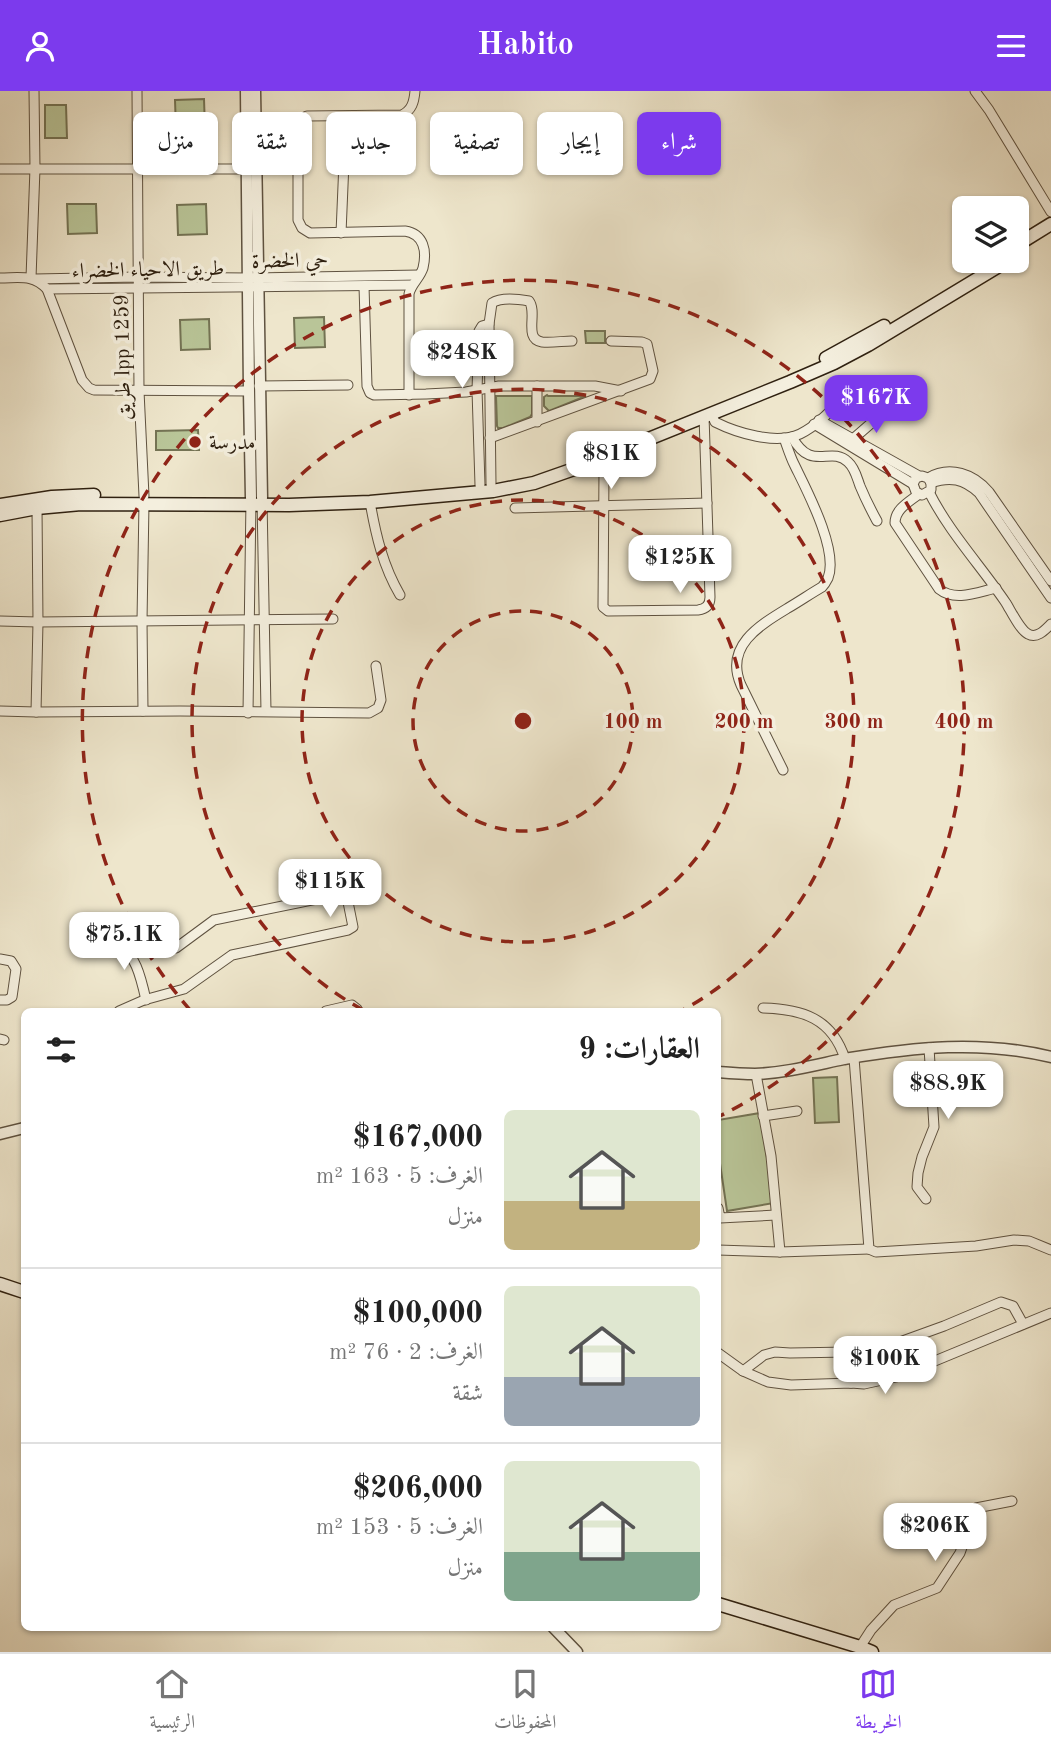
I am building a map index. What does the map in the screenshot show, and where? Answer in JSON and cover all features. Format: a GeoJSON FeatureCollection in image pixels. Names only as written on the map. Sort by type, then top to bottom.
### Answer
{"type":"FeatureCollection","features":[{"type":"Feature","properties":{"kind":"main road"},"geometry":{"type":"LineString","coordinates":[[1029,238],[1051,224]]}},
{"type":"Feature","properties":{"kind":"main road"},"geometry":{"type":"LineString","coordinates":[[1029,247],[1051,233]]}},
{"type":"Feature","properties":{"kind":"main road"},"geometry":{"type":"LineString","coordinates":[[257,502],[384,495],[485,484],[518,479],[557,468],[803,369],[883,327],[972,273]]}},
{"type":"Feature","properties":{"kind":"main road"},"geometry":{"type":"LineString","coordinates":[[0,505],[73,495],[144,500],[370,502],[486,492],[534,482],[575,469],[812,373],[851,354],[987,273]]}},
{"type":"Feature","properties":{"kind":"main road"},"geometry":{"type":"LineString","coordinates":[[0,515],[37,508],[144,500]]}},
{"type":"Feature","properties":{"kind":"main road"},"geometry":{"type":"LineString","coordinates":[[0,1284],[21,1291]]}},
{"type":"Feature","properties":{"kind":"main road"},"geometry":{"type":"LineString","coordinates":[[721,1605],[866,1649]]}},
{"type":"Feature","properties":{"kind":"street"},"geometry":{"type":"LineString","coordinates":[[0,278],[33,278],[33,91]]}},
{"type":"Feature","properties":{"kind":"street","name":"طريق lpp 1259"},"geometry":{"type":"LineString","coordinates":[[136,91],[136,112]]}},
{"type":"Feature","properties":{"kind":"street","name":"طريق الاحياء الخضراء"},"geometry":{"type":"LineString","coordinates":[[246,91],[246,112]]}},
{"type":"Feature","properties":{"kind":"street"},"geometry":{"type":"LineString","coordinates":[[253,283],[255,91]]}},
{"type":"Feature","properties":{"kind":"street"},"geometry":{"type":"LineString","coordinates":[[406,112],[411,109],[415,91]]}},
{"type":"Feature","properties":{"kind":"street"},"geometry":{"type":"LineString","coordinates":[[975,91],[1051,212]]}},
{"type":"Feature","properties":{"kind":"street"},"geometry":{"type":"LineString","coordinates":[[326,116],[307,116],[299,122],[299,225],[310,233],[405,230],[416,234],[424,246],[423,268],[409,294],[409,395]]}},
{"type":"Feature","properties":{"kind":"street"},"geometry":{"type":"LineString","coordinates":[[0,169],[133,169]]}},
{"type":"Feature","properties":{"kind":"street","name":"طريق lpp 1259"},"geometry":{"type":"LineString","coordinates":[[137,175],[139,391],[144,500],[143,711]]}},
{"type":"Feature","properties":{"kind":"street","name":"طريق الاحياء الخضراء"},"geometry":{"type":"LineString","coordinates":[[247,175],[253,283],[254,388]]}},
{"type":"Feature","properties":{"kind":"street"},"geometry":{"type":"LineString","coordinates":[[341,233],[343,175]]}},
{"type":"Feature","properties":{"kind":"street","name":"حي الخضرة"},"geometry":{"type":"LineString","coordinates":[[33,278],[137,277],[253,283],[419,275]]}},
{"type":"Feature","properties":{"kind":"street","name":"طريق الاحياء الخضراء"},"geometry":{"type":"LineString","coordinates":[[33,278],[47,289],[82,380],[94,390],[348,385]]}},
{"type":"Feature","properties":{"kind":"street","name":"طريق الاحياء الخضراء"},"geometry":{"type":"LineString","coordinates":[[47,289],[138,289],[253,283],[412,285]]}},
{"type":"Feature","properties":{"kind":"street"},"geometry":{"type":"LineString","coordinates":[[364,286],[368,389],[377,396],[537,386],[594,386],[621,391]]}},
{"type":"Feature","properties":{"kind":"street"},"geometry":{"type":"LineString","coordinates":[[485,484],[490,438],[491,306],[495,301],[503,299],[531,302],[532,333],[536,339],[542,342],[572,341]]}},
{"type":"Feature","properties":{"kind":"street"},"geometry":{"type":"LineString","coordinates":[[485,484],[477,390],[479,331],[482,326],[489,324]]}},
{"type":"Feature","properties":{"kind":"street"},"geometry":{"type":"LineString","coordinates":[[490,438],[648,381],[652,377],[649,347],[642,342],[611,341]]}},
{"type":"Feature","properties":{"kind":"street"},"geometry":{"type":"LineString","coordinates":[[537,386],[537,422]]}},
{"type":"Feature","properties":{"kind":"street"},"geometry":{"type":"LineString","coordinates":[[254,388],[266,711]]}},
{"type":"Feature","properties":{"kind":"street"},"geometry":{"type":"LineString","coordinates":[[708,415],[715,422],[739,432],[762,437],[788,437],[802,433],[817,422],[850,391]]}},
{"type":"Feature","properties":{"kind":"street"},"geometry":{"type":"LineString","coordinates":[[627,459],[605,468],[603,473],[604,609],[706,608],[710,601],[708,415]]}},
{"type":"Feature","properties":{"kind":"street"},"geometry":{"type":"LineString","coordinates":[[853,439],[876,419]]}},
{"type":"Feature","properties":{"kind":"street"},"geometry":{"type":"LineString","coordinates":[[817,422],[853,439],[876,456]]}},
{"type":"Feature","properties":{"kind":"street"},"geometry":{"type":"LineString","coordinates":[[817,422],[923,485],[1027,633],[1040,634],[1051,624]]}},
{"type":"Feature","properties":{"kind":"street"},"geometry":{"type":"LineString","coordinates":[[788,437],[806,454],[847,460],[877,521]]}},
{"type":"Feature","properties":{"kind":"street"},"geometry":{"type":"LineString","coordinates":[[783,770],[736,674],[736,661],[743,644],[753,631],[822,587],[828,579],[830,555],[821,523],[792,462],[788,437]]}},
{"type":"Feature","properties":{"kind":"street"},"geometry":{"type":"LineString","coordinates":[[996,588],[953,596],[939,589],[895,523],[898,511],[923,485],[944,479],[958,479],[974,488],[989,500],[1051,581]]}},
{"type":"Feature","properties":{"kind":"street"},"geometry":{"type":"LineString","coordinates":[[989,500],[1051,598]]}},
{"type":"Feature","properties":{"kind":"street"},"geometry":{"type":"LineString","coordinates":[[248,713],[257,502]]}},
{"type":"Feature","properties":{"kind":"street"},"geometry":{"type":"LineString","coordinates":[[370,502],[381,553],[400,595]]}},
{"type":"Feature","properties":{"kind":"street"},"geometry":{"type":"LineString","coordinates":[[515,508],[707,503]]}},
{"type":"Feature","properties":{"kind":"street"},"geometry":{"type":"LineString","coordinates":[[36,712],[37,508]]}},
{"type":"Feature","properties":{"kind":"street"},"geometry":{"type":"LineString","coordinates":[[0,621],[333,619]]}},
{"type":"Feature","properties":{"kind":"street"},"geometry":{"type":"LineString","coordinates":[[0,711],[369,712],[377,708],[382,700],[376,666]]}},
{"type":"Feature","properties":{"kind":"street"},"geometry":{"type":"LineString","coordinates":[[126,1008],[184,989],[232,955],[348,930],[353,926],[345,894],[214,920],[176,948],[168,944],[152,921]]}},
{"type":"Feature","properties":{"kind":"street"},"geometry":{"type":"LineString","coordinates":[[116,937],[134,958],[146,1000]]}},
{"type":"Feature","properties":{"kind":"street"},"geometry":{"type":"LineString","coordinates":[[0,959],[11,961],[16,969],[12,997],[0,1000]]}},
{"type":"Feature","properties":{"kind":"street"},"geometry":{"type":"LineString","coordinates":[[339,1008],[352,1005],[356,1008]]}},
{"type":"Feature","properties":{"kind":"street"},"geometry":{"type":"LineString","coordinates":[[763,1008],[801,1012],[821,1023],[850,1059],[869,1249]]}},
{"type":"Feature","properties":{"kind":"street"},"geometry":{"type":"LineString","coordinates":[[721,1072],[756,1074],[792,1070],[929,1048],[984,1046],[1022,1050],[1051,1057]]}},
{"type":"Feature","properties":{"kind":"street"},"geometry":{"type":"LineString","coordinates":[[926,1199],[917,1187],[922,1157],[934,1127],[929,1048]]}},
{"type":"Feature","properties":{"kind":"street"},"geometry":{"type":"LineString","coordinates":[[756,1074],[771,1156],[780,1252]]}},
{"type":"Feature","properties":{"kind":"street"},"geometry":{"type":"LineString","coordinates":[[763,1116],[797,1111]]}},
{"type":"Feature","properties":{"kind":"street"},"geometry":{"type":"LineString","coordinates":[[0,1134],[21,1129]]}},
{"type":"Feature","properties":{"kind":"street"},"geometry":{"type":"LineString","coordinates":[[721,1218],[776,1215]]}},
{"type":"Feature","properties":{"kind":"street"},"geometry":{"type":"LineString","coordinates":[[721,1250],[780,1252],[869,1249],[876,1252],[1014,1240],[1029,1241],[1051,1248]]}},
{"type":"Feature","properties":{"kind":"street"},"geometry":{"type":"LineString","coordinates":[[743,1371],[764,1355],[775,1352],[849,1352],[886,1347],[1001,1301],[1013,1306],[1023,1324]]}},
{"type":"Feature","properties":{"kind":"street"},"geometry":{"type":"LineString","coordinates":[[721,1355],[743,1371],[768,1382],[791,1385],[864,1384],[896,1377],[1051,1313]]}},
{"type":"Feature","properties":{"kind":"street"},"geometry":{"type":"LineString","coordinates":[[849,1352],[850,1383]]}},
{"type":"Feature","properties":{"kind":"street"},"geometry":{"type":"LineString","coordinates":[[866,1649],[871,1630],[894,1605],[937,1588],[960,1553],[976,1508],[1013,1501]]}},
{"type":"Feature","properties":{"kind":"street"},"geometry":{"type":"LineString","coordinates":[[557,1631],[577,1652]]}},
{"type":"Feature","properties":{"kind":"green space"},"geometry":{"type":"Polygon","coordinates":[[[204,99],[204,112],[175,112],[175,100],[204,99]]]}},
{"type":"Feature","properties":{"kind":"green space"},"geometry":{"type":"Polygon","coordinates":[[[45,105],[66,105],[67,138],[45,138],[45,105]]]}},
{"type":"Feature","properties":{"kind":"green space"},"geometry":{"type":"Polygon","coordinates":[[[67,204],[96,204],[97,233],[68,234],[67,204]]]}},
{"type":"Feature","properties":{"kind":"green space"},"geometry":{"type":"Polygon","coordinates":[[[206,204],[207,234],[178,235],[177,205],[206,204]]]}},
{"type":"Feature","properties":{"kind":"green space"},"geometry":{"type":"Polygon","coordinates":[[[324,317],[325,347],[295,348],[294,318],[324,317]]]}},
{"type":"Feature","properties":{"kind":"green space"},"geometry":{"type":"Polygon","coordinates":[[[209,319],[210,349],[181,350],[180,320],[209,319]]]}},
{"type":"Feature","properties":{"kind":"green space"},"geometry":{"type":"Polygon","coordinates":[[[585,331],[605,331],[605,343],[586,343],[585,331]]]}},
{"type":"Feature","properties":{"kind":"green space"},"geometry":{"type":"Polygon","coordinates":[[[496,396],[532,396],[532,414],[498,428],[496,396]]]}},
{"type":"Feature","properties":{"kind":"green space"},"geometry":{"type":"Polygon","coordinates":[[[586,396],[549,411],[544,406],[544,397],[586,396]]]}},
{"type":"Feature","properties":{"kind":"green space"},"geometry":{"type":"Polygon","coordinates":[[[198,430],[199,450],[156,450],[156,431],[198,430]]]}},
{"type":"Feature","properties":{"kind":"green space"},"geometry":{"type":"Polygon","coordinates":[[[837,1077],[839,1122],[815,1123],[813,1078],[837,1077]]]}},
{"type":"Feature","properties":{"kind":"green space"},"geometry":{"type":"Polygon","coordinates":[[[760,1113],[774,1203],[727,1211],[721,1170],[721,1120],[760,1113]]]}},
{"type":"Feature","properties":{"kind":"place","name":"مدرسة"},"geometry":{"type":"Point","coordinates":[195,442]}}]}
